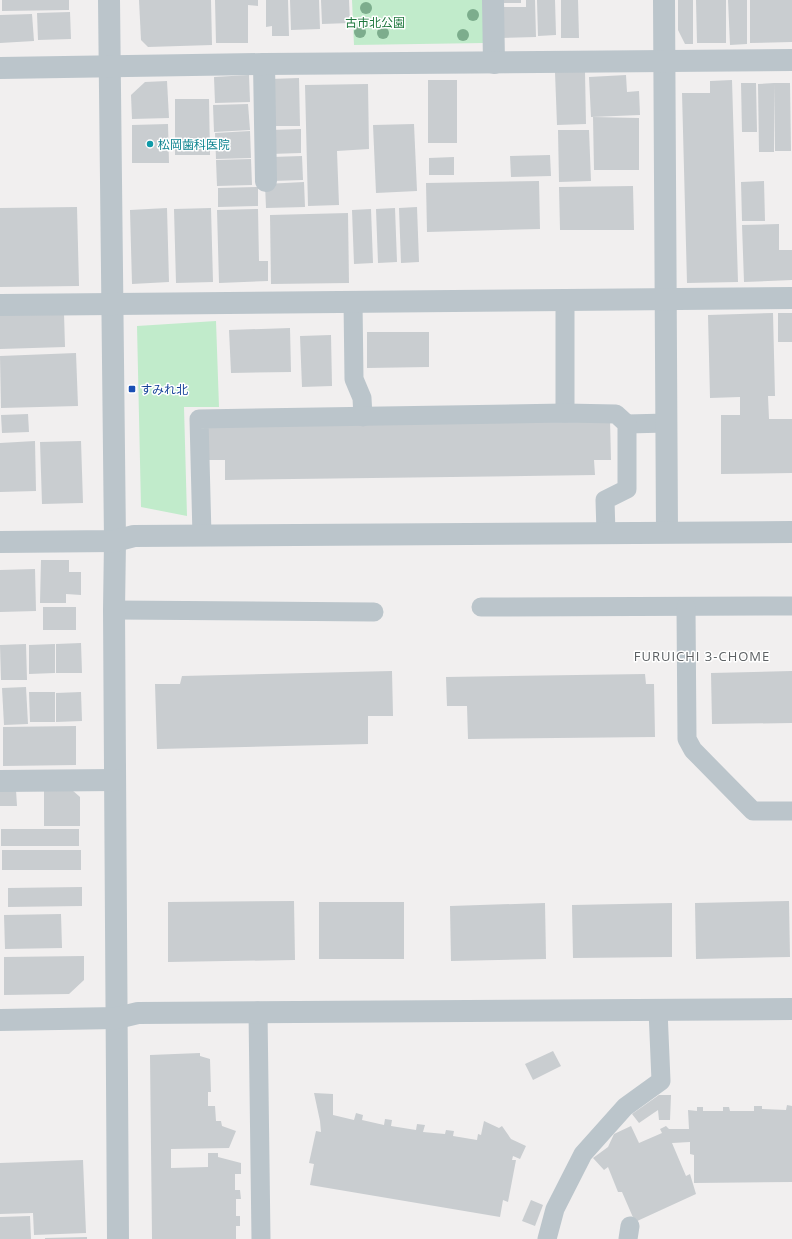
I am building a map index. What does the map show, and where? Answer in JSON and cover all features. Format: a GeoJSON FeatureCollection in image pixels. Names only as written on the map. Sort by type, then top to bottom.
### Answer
{"type":"FeatureCollection","features":[{"type":"Feature","properties":{"kind":"street"},"geometry":{"type":"LineString","coordinates":[[109,0],[115,541],[114,610],[118,1239]]}},
{"type":"Feature","properties":{"kind":"street"},"geometry":{"type":"LineString","coordinates":[[493,0],[494,63]]}},
{"type":"Feature","properties":{"kind":"street"},"geometry":{"type":"LineString","coordinates":[[664,0],[667,532]]}},
{"type":"Feature","properties":{"kind":"street"},"geometry":{"type":"LineString","coordinates":[[0,68],[109,68],[264,64],[792,60]]}},
{"type":"Feature","properties":{"kind":"street"},"geometry":{"type":"LineString","coordinates":[[264,64],[266,180]]}},
{"type":"Feature","properties":{"kind":"street"},"geometry":{"type":"LineString","coordinates":[[0,305],[792,298]]}},
{"type":"Feature","properties":{"kind":"street"},"geometry":{"type":"LineString","coordinates":[[0,542],[115,541],[134,536],[792,532]]}},
{"type":"Feature","properties":{"kind":"street"},"geometry":{"type":"LineString","coordinates":[[0,781],[115,780]]}},
{"type":"Feature","properties":{"kind":"street"},"geometry":{"type":"LineString","coordinates":[[0,1020],[117,1018],[138,1012],[792,1009]]}},
{"type":"Feature","properties":{"kind":"lane"},"geometry":{"type":"LineString","coordinates":[[565,300],[565,413]]}},
{"type":"Feature","properties":{"kind":"lane"},"geometry":{"type":"LineString","coordinates":[[353,301],[354,379],[362,398],[362,417]]}},
{"type":"Feature","properties":{"kind":"lane"},"geometry":{"type":"LineString","coordinates":[[202,536],[199,419],[565,413],[616,414],[627,424],[667,423]]}},
{"type":"Feature","properties":{"kind":"lane"},"geometry":{"type":"LineString","coordinates":[[606,533],[606,500],[627,489],[627,424]]}},
{"type":"Feature","properties":{"kind":"lane"},"geometry":{"type":"LineString","coordinates":[[481,607],[792,606]]}},
{"type":"Feature","properties":{"kind":"lane"},"geometry":{"type":"LineString","coordinates":[[686,607],[688,739],[692,750],[753,811],[792,811]]}},
{"type":"Feature","properties":{"kind":"lane"},"geometry":{"type":"LineString","coordinates":[[114,610],[374,612]]}},
{"type":"Feature","properties":{"kind":"lane"},"geometry":{"type":"LineString","coordinates":[[548,1239],[555,1209],[582,1154],[625,1107],[661,1081],[658,1010]]}},
{"type":"Feature","properties":{"kind":"lane"},"geometry":{"type":"LineString","coordinates":[[258,1011],[261,1239]]}},
{"type":"Feature","properties":{"kind":"green space","name":"古市北公園"},"geometry":{"type":"Polygon","coordinates":[[[352,0],[484,0],[484,43],[354,45],[352,0]]]}},
{"type":"Feature","properties":{"kind":"green space"},"geometry":{"type":"Polygon","coordinates":[[[216,321],[219,407],[184,407],[187,516],[141,507],[137,326],[216,321]]]}},
{"type":"Feature","properties":{"kind":"building"},"geometry":{"type":"Polygon","coordinates":[[[2,0],[69,0],[69,10],[2,11],[2,0]]]}},
{"type":"Feature","properties":{"kind":"building"},"geometry":{"type":"Polygon","coordinates":[[[139,0],[211,0],[212,45],[148,47],[141,40],[139,0]]]}},
{"type":"Feature","properties":{"kind":"building"},"geometry":{"type":"Polygon","coordinates":[[[215,0],[258,0],[258,6],[248,5],[248,43],[216,43],[215,0]]]}},
{"type":"Feature","properties":{"kind":"building"},"geometry":{"type":"Polygon","coordinates":[[[266,0],[288,0],[289,36],[272,36],[272,26],[266,27],[266,0]]]}},
{"type":"Feature","properties":{"kind":"building"},"geometry":{"type":"Polygon","coordinates":[[[290,0],[319,0],[320,29],[291,30],[290,0]]]}},
{"type":"Feature","properties":{"kind":"building"},"geometry":{"type":"Polygon","coordinates":[[[321,0],[349,0],[350,23],[322,24],[321,0]]]}},
{"type":"Feature","properties":{"kind":"building"},"geometry":{"type":"Polygon","coordinates":[[[498,0],[521,0],[521,3],[498,3],[498,0]]]}},
{"type":"Feature","properties":{"kind":"building"},"geometry":{"type":"Polygon","coordinates":[[[526,0],[535,0],[536,37],[499,38],[498,7],[526,7],[526,0]]]}},
{"type":"Feature","properties":{"kind":"building"},"geometry":{"type":"Polygon","coordinates":[[[537,0],[555,0],[556,35],[538,36],[537,0]]]}},
{"type":"Feature","properties":{"kind":"building"},"geometry":{"type":"Polygon","coordinates":[[[561,0],[578,0],[579,38],[561,38],[561,0]]]}},
{"type":"Feature","properties":{"kind":"building"},"geometry":{"type":"Polygon","coordinates":[[[678,0],[693,0],[693,44],[685,44],[678,30],[678,0]]]}},
{"type":"Feature","properties":{"kind":"building"},"geometry":{"type":"Polygon","coordinates":[[[696,0],[726,0],[726,43],[697,43],[696,0]]]}},
{"type":"Feature","properties":{"kind":"building"},"geometry":{"type":"Polygon","coordinates":[[[728,0],[747,0],[747,44],[730,45],[728,0]]]}},
{"type":"Feature","properties":{"kind":"building"},"geometry":{"type":"Polygon","coordinates":[[[750,0],[792,0],[792,42],[750,43],[750,0]]]}},
{"type":"Feature","properties":{"kind":"building"},"geometry":{"type":"Polygon","coordinates":[[[70,12],[71,39],[38,40],[37,13],[70,12]]]}},
{"type":"Feature","properties":{"kind":"building"},"geometry":{"type":"Polygon","coordinates":[[[32,14],[34,41],[0,43],[0,15],[32,14]]]}},
{"type":"Feature","properties":{"kind":"building"},"geometry":{"type":"Polygon","coordinates":[[[555,72],[585,72],[586,124],[557,125],[555,72]]]}},
{"type":"Feature","properties":{"kind":"building"},"geometry":{"type":"Polygon","coordinates":[[[249,75],[250,102],[215,103],[214,77],[249,75]]]}},
{"type":"Feature","properties":{"kind":"building"},"geometry":{"type":"Polygon","coordinates":[[[626,75],[627,92],[639,91],[640,115],[591,117],[589,77],[626,75]]]}},
{"type":"Feature","properties":{"kind":"building"},"geometry":{"type":"Polygon","coordinates":[[[299,78],[300,126],[271,126],[270,79],[299,78]]]}},
{"type":"Feature","properties":{"kind":"building"},"geometry":{"type":"Polygon","coordinates":[[[428,80],[457,80],[457,143],[428,143],[428,80]]]}},
{"type":"Feature","properties":{"kind":"building"},"geometry":{"type":"Polygon","coordinates":[[[732,80],[738,282],[687,283],[682,93],[710,93],[710,81],[732,80]]]}},
{"type":"Feature","properties":{"kind":"building"},"geometry":{"type":"Polygon","coordinates":[[[167,81],[169,118],[132,119],[131,95],[145,82],[167,81]]]}},
{"type":"Feature","properties":{"kind":"building"},"geometry":{"type":"Polygon","coordinates":[[[741,83],[756,83],[757,132],[742,132],[741,83]]]}},
{"type":"Feature","properties":{"kind":"building"},"geometry":{"type":"Polygon","coordinates":[[[774,83],[790,83],[791,151],[775,151],[774,83]]]}},
{"type":"Feature","properties":{"kind":"building"},"geometry":{"type":"Polygon","coordinates":[[[774,83],[774,152],[759,152],[758,84],[774,83]]]}},
{"type":"Feature","properties":{"kind":"building"},"geometry":{"type":"Polygon","coordinates":[[[368,84],[369,149],[337,151],[339,205],[308,206],[305,85],[368,84]]]}},
{"type":"Feature","properties":{"kind":"building"},"geometry":{"type":"Polygon","coordinates":[[[175,99],[209,99],[210,155],[175,155],[175,99]]]}},
{"type":"Feature","properties":{"kind":"building"},"geometry":{"type":"Polygon","coordinates":[[[248,104],[250,130],[214,132],[213,105],[248,104]]]}},
{"type":"Feature","properties":{"kind":"building"},"geometry":{"type":"Polygon","coordinates":[[[593,117],[639,118],[639,170],[594,170],[593,117]]]}},
{"type":"Feature","properties":{"kind":"building","name":"松岡歯科医院"},"geometry":{"type":"Polygon","coordinates":[[[168,124],[169,163],[132,163],[132,125],[168,124]]]}},
{"type":"Feature","properties":{"kind":"building"},"geometry":{"type":"Polygon","coordinates":[[[414,124],[417,191],[376,193],[373,125],[414,124]]]}},
{"type":"Feature","properties":{"kind":"building"},"geometry":{"type":"Polygon","coordinates":[[[301,129],[301,153],[270,154],[270,130],[301,129]]]}},
{"type":"Feature","properties":{"kind":"building"},"geometry":{"type":"Polygon","coordinates":[[[558,130],[589,130],[591,181],[559,182],[558,130]]]}},
{"type":"Feature","properties":{"kind":"building"},"geometry":{"type":"Polygon","coordinates":[[[250,131],[251,158],[216,159],[215,133],[250,131]]]}},
{"type":"Feature","properties":{"kind":"building"},"geometry":{"type":"Polygon","coordinates":[[[550,155],[551,176],[511,177],[510,156],[550,155]]]}},
{"type":"Feature","properties":{"kind":"building"},"geometry":{"type":"Polygon","coordinates":[[[302,156],[303,180],[272,181],[271,157],[302,156]]]}},
{"type":"Feature","properties":{"kind":"building"},"geometry":{"type":"Polygon","coordinates":[[[454,157],[454,175],[429,175],[429,158],[454,157]]]}},
{"type":"Feature","properties":{"kind":"building"},"geometry":{"type":"Polygon","coordinates":[[[251,159],[252,185],[217,186],[216,160],[251,159]]]}},
{"type":"Feature","properties":{"kind":"building"},"geometry":{"type":"Polygon","coordinates":[[[539,181],[540,229],[427,232],[426,183],[539,181]]]}},
{"type":"Feature","properties":{"kind":"building"},"geometry":{"type":"Polygon","coordinates":[[[764,181],[765,221],[742,221],[741,182],[764,181]]]}},
{"type":"Feature","properties":{"kind":"building"},"geometry":{"type":"Polygon","coordinates":[[[304,182],[305,207],[266,208],[265,184],[304,182]]]}},
{"type":"Feature","properties":{"kind":"building"},"geometry":{"type":"Polygon","coordinates":[[[633,186],[634,230],[560,230],[559,187],[633,186]]]}},
{"type":"Feature","properties":{"kind":"building"},"geometry":{"type":"Polygon","coordinates":[[[258,187],[258,206],[218,207],[218,188],[258,187]]]}},
{"type":"Feature","properties":{"kind":"building"},"geometry":{"type":"Polygon","coordinates":[[[77,207],[79,286],[0,287],[0,208],[77,207]]]}},
{"type":"Feature","properties":{"kind":"building"},"geometry":{"type":"Polygon","coordinates":[[[417,207],[419,262],[401,263],[399,208],[417,207]]]}},
{"type":"Feature","properties":{"kind":"building"},"geometry":{"type":"Polygon","coordinates":[[[167,208],[169,282],[132,284],[130,210],[167,208]]]}},
{"type":"Feature","properties":{"kind":"building"},"geometry":{"type":"Polygon","coordinates":[[[211,208],[213,282],[176,283],[174,209],[211,208]]]}},
{"type":"Feature","properties":{"kind":"building"},"geometry":{"type":"Polygon","coordinates":[[[395,208],[397,262],[378,263],[376,209],[395,208]]]}},
{"type":"Feature","properties":{"kind":"building"},"geometry":{"type":"Polygon","coordinates":[[[258,209],[259,261],[268,261],[268,281],[219,283],[217,210],[258,209]]]}},
{"type":"Feature","properties":{"kind":"building"},"geometry":{"type":"Polygon","coordinates":[[[371,209],[373,263],[354,264],[352,210],[371,209]]]}},
{"type":"Feature","properties":{"kind":"building"},"geometry":{"type":"Polygon","coordinates":[[[348,213],[349,283],[271,284],[270,215],[348,213]]]}},
{"type":"Feature","properties":{"kind":"building"},"geometry":{"type":"Polygon","coordinates":[[[779,224],[779,250],[792,250],[792,280],[744,282],[742,225],[779,224]]]}},
{"type":"Feature","properties":{"kind":"building"},"geometry":{"type":"Polygon","coordinates":[[[64,313],[65,347],[0,349],[0,315],[64,313]]]}},
{"type":"Feature","properties":{"kind":"building"},"geometry":{"type":"Polygon","coordinates":[[[773,313],[775,396],[768,396],[769,419],[792,419],[792,473],[721,474],[721,415],[740,415],[740,397],[710,398],[708,315],[773,313]]]}},
{"type":"Feature","properties":{"kind":"building"},"geometry":{"type":"Polygon","coordinates":[[[778,313],[792,313],[792,342],[778,342],[778,313]]]}},
{"type":"Feature","properties":{"kind":"building"},"geometry":{"type":"Polygon","coordinates":[[[290,328],[291,372],[231,373],[229,330],[290,328]]]}},
{"type":"Feature","properties":{"kind":"building"},"geometry":{"type":"Polygon","coordinates":[[[367,332],[429,332],[429,367],[367,368],[367,332]]]}},
{"type":"Feature","properties":{"kind":"building"},"geometry":{"type":"Polygon","coordinates":[[[331,335],[332,386],[302,387],[300,336],[331,335]]]}},
{"type":"Feature","properties":{"kind":"building"},"geometry":{"type":"Polygon","coordinates":[[[76,353],[78,406],[1,408],[0,356],[76,353]]]}},
{"type":"Feature","properties":{"kind":"building"},"geometry":{"type":"Polygon","coordinates":[[[28,414],[29,432],[2,433],[1,415],[28,414]]]}},
{"type":"Feature","properties":{"kind":"building"},"geometry":{"type":"Polygon","coordinates":[[[610,420],[611,460],[594,460],[595,475],[225,480],[225,460],[204,460],[204,426],[610,420]]]}},
{"type":"Feature","properties":{"kind":"building"},"geometry":{"type":"Polygon","coordinates":[[[35,441],[36,491],[0,492],[0,443],[35,441]]]}},
{"type":"Feature","properties":{"kind":"building"},"geometry":{"type":"Polygon","coordinates":[[[81,441],[83,503],[42,504],[40,442],[81,441]]]}},
{"type":"Feature","properties":{"kind":"building"},"geometry":{"type":"Polygon","coordinates":[[[41,560],[69,560],[69,572],[81,572],[81,595],[66,594],[66,603],[40,603],[41,560]]]}},
{"type":"Feature","properties":{"kind":"building"},"geometry":{"type":"Polygon","coordinates":[[[35,569],[36,611],[0,612],[0,570],[35,569]]]}},
{"type":"Feature","properties":{"kind":"building"},"geometry":{"type":"Polygon","coordinates":[[[43,607],[76,607],[76,630],[43,630],[43,607]]]}},
{"type":"Feature","properties":{"kind":"building"},"geometry":{"type":"Polygon","coordinates":[[[81,643],[82,673],[56,673],[56,644],[81,643]]]}},
{"type":"Feature","properties":{"kind":"building"},"geometry":{"type":"Polygon","coordinates":[[[26,644],[27,680],[1,680],[0,645],[26,644]]]}},
{"type":"Feature","properties":{"kind":"building"},"geometry":{"type":"Polygon","coordinates":[[[55,644],[55,673],[29,674],[29,645],[55,644]]]}},
{"type":"Feature","properties":{"kind":"building"},"geometry":{"type":"Polygon","coordinates":[[[392,671],[393,716],[368,716],[368,744],[157,749],[155,684],[180,684],[182,676],[392,671]]]}},
{"type":"Feature","properties":{"kind":"building"},"geometry":{"type":"Polygon","coordinates":[[[792,671],[792,723],[712,724],[711,673],[792,671]]]}},
{"type":"Feature","properties":{"kind":"building"},"geometry":{"type":"Polygon","coordinates":[[[645,674],[646,684],[654,684],[655,737],[468,739],[467,706],[447,706],[446,677],[645,674]]]}},
{"type":"Feature","properties":{"kind":"building"},"geometry":{"type":"Polygon","coordinates":[[[26,687],[28,724],[4,725],[2,688],[26,687]]]}},
{"type":"Feature","properties":{"kind":"building"},"geometry":{"type":"Polygon","coordinates":[[[29,692],[55,692],[55,722],[30,722],[29,692]]]}},
{"type":"Feature","properties":{"kind":"building"},"geometry":{"type":"Polygon","coordinates":[[[81,692],[82,721],[56,722],[56,693],[81,692]]]}},
{"type":"Feature","properties":{"kind":"building"},"geometry":{"type":"Polygon","coordinates":[[[76,726],[76,765],[3,766],[3,727],[76,726]]]}},
{"type":"Feature","properties":{"kind":"building"},"geometry":{"type":"Polygon","coordinates":[[[0,790],[16,790],[17,806],[0,806],[0,790]]]}},
{"type":"Feature","properties":{"kind":"building"},"geometry":{"type":"Polygon","coordinates":[[[44,790],[72,790],[80,797],[80,826],[44,826],[44,790]]]}},
{"type":"Feature","properties":{"kind":"building"},"geometry":{"type":"Polygon","coordinates":[[[1,829],[79,829],[79,846],[1,846],[1,829]]]}},
{"type":"Feature","properties":{"kind":"building"},"geometry":{"type":"Polygon","coordinates":[[[2,850],[81,850],[81,870],[2,870],[2,850]]]}},
{"type":"Feature","properties":{"kind":"building"},"geometry":{"type":"Polygon","coordinates":[[[82,887],[82,906],[8,907],[8,888],[82,887]]]}},
{"type":"Feature","properties":{"kind":"building"},"geometry":{"type":"Polygon","coordinates":[[[294,901],[295,960],[168,962],[168,902],[294,901]]]}},
{"type":"Feature","properties":{"kind":"building"},"geometry":{"type":"Polygon","coordinates":[[[789,901],[790,957],[696,959],[695,903],[789,901]]]}},
{"type":"Feature","properties":{"kind":"building"},"geometry":{"type":"Polygon","coordinates":[[[319,902],[404,902],[404,959],[319,959],[319,902]]]}},
{"type":"Feature","properties":{"kind":"building"},"geometry":{"type":"Polygon","coordinates":[[[545,903],[546,959],[451,961],[450,906],[545,903]]]}},
{"type":"Feature","properties":{"kind":"building"},"geometry":{"type":"Polygon","coordinates":[[[672,903],[672,957],[573,958],[572,905],[672,903]]]}},
{"type":"Feature","properties":{"kind":"building"},"geometry":{"type":"Polygon","coordinates":[[[61,914],[62,948],[5,949],[4,915],[61,914]]]}},
{"type":"Feature","properties":{"kind":"building"},"geometry":{"type":"Polygon","coordinates":[[[84,956],[84,980],[69,994],[4,995],[4,957],[84,956]]]}},
{"type":"Feature","properties":{"kind":"building"},"geometry":{"type":"Polygon","coordinates":[[[553,1051],[561,1066],[533,1080],[525,1064],[553,1051]]]}},
{"type":"Feature","properties":{"kind":"building"},"geometry":{"type":"Polygon","coordinates":[[[200,1053],[200,1056],[210,1059],[211,1092],[208,1092],[208,1106],[215,1106],[216,1121],[221,1121],[222,1126],[236,1131],[229,1148],[171,1149],[171,1168],[208,1167],[208,1153],[218,1153],[218,1157],[241,1163],[241,1174],[235,1174],[235,1190],[240,1190],[241,1199],[236,1199],[236,1216],[240,1216],[240,1226],[236,1226],[236,1239],[152,1239],[150,1055],[200,1053]]]}},
{"type":"Feature","properties":{"kind":"building"},"geometry":{"type":"Polygon","coordinates":[[[314,1093],[333,1094],[333,1115],[354,1120],[356,1113],[363,1115],[362,1120],[384,1125],[385,1119],[392,1120],[391,1126],[416,1130],[417,1124],[425,1125],[423,1132],[445,1134],[446,1130],[454,1131],[453,1136],[477,1140],[478,1134],[481,1135],[484,1121],[499,1128],[502,1126],[511,1139],[526,1146],[520,1159],[513,1156],[512,1160],[516,1160],[508,1202],[503,1200],[500,1217],[310,1185],[314,1164],[309,1163],[316,1131],[321,1132],[314,1093]]]}},
{"type":"Feature","properties":{"kind":"building"},"geometry":{"type":"Polygon","coordinates":[[[659,1095],[671,1095],[670,1120],[659,1120],[658,1110],[639,1123],[632,1114],[659,1095]]]}},
{"type":"Feature","properties":{"kind":"building"},"geometry":{"type":"Polygon","coordinates":[[[787,1105],[792,1106],[792,1182],[694,1183],[694,1155],[690,1154],[690,1142],[672,1143],[686,1176],[690,1174],[696,1194],[635,1222],[622,1192],[618,1192],[608,1167],[604,1170],[593,1158],[608,1147],[614,1134],[631,1126],[639,1143],[662,1133],[660,1129],[666,1126],[669,1129],[689,1129],[688,1110],[697,1111],[697,1107],[703,1107],[703,1111],[723,1111],[723,1107],[729,1107],[730,1111],[754,1111],[754,1106],[762,1106],[762,1109],[786,1110],[787,1105]]]}},
{"type":"Feature","properties":{"kind":"building"},"geometry":{"type":"Polygon","coordinates":[[[83,1160],[86,1233],[34,1235],[33,1213],[0,1214],[0,1163],[83,1160]]]}},
{"type":"Feature","properties":{"kind":"building"},"geometry":{"type":"Polygon","coordinates":[[[531,1200],[543,1205],[535,1226],[522,1221],[531,1200]]]}},
{"type":"Feature","properties":{"kind":"building"},"geometry":{"type":"Polygon","coordinates":[[[30,1216],[31,1239],[0,1239],[0,1217],[30,1216]]]}},
{"type":"Feature","properties":{"kind":"building"},"geometry":{"type":"Polygon","coordinates":[[[87,1237],[87,1239],[45,1239],[45,1238],[87,1237]]]}},
{"type":"Feature","properties":{"kind":"place","name":"松岡歯科医院"},"geometry":{"type":"Point","coordinates":[150,144]}},
{"type":"Feature","properties":{"kind":"place","name":"すみれ北"},"geometry":{"type":"Point","coordinates":[132,389]}},
{"type":"Feature","properties":{"kind":"district","name":"FURUICHI 3-CHOME"},"geometry":{"type":"Point","coordinates":[702,656]}}]}
